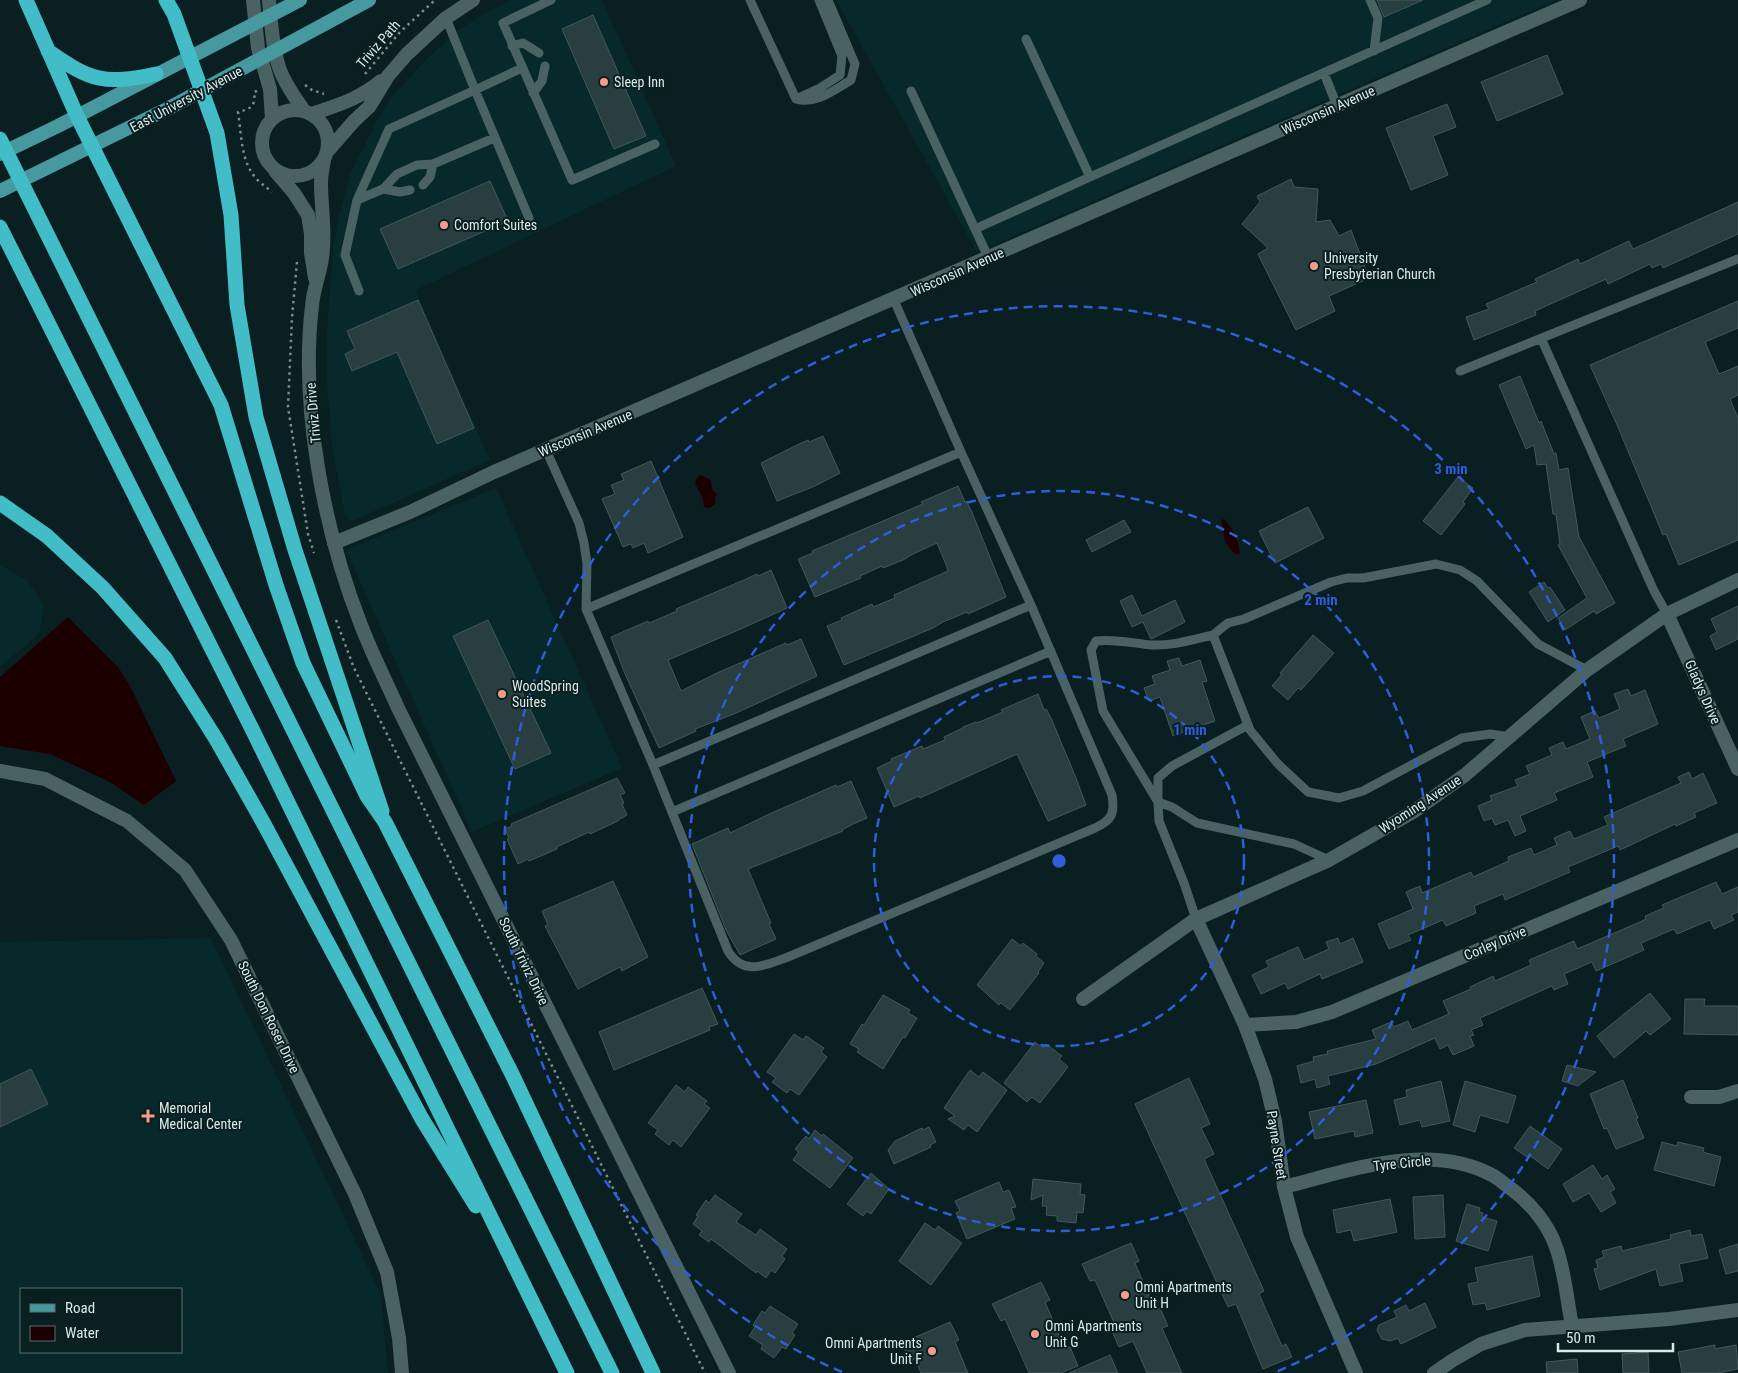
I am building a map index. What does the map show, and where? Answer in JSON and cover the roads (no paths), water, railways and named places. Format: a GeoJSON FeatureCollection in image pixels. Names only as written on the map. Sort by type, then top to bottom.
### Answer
{"type":"FeatureCollection","features":[{"type":"Feature","properties":{"kind":"highway"},"geometry":{"type":"LineString","coordinates":[[26,0],[77,116],[221,405],[276,585],[304,663],[367,796],[385,822],[512,1074],[654,1373]]}},
{"type":"Feature","properties":{"kind":"highway"},"geometry":{"type":"LineString","coordinates":[[166,0],[174,14],[217,133],[231,215],[237,305],[256,417],[295,550],[340,689],[377,792],[385,822]]}},
{"type":"Feature","properties":{"kind":"highway"},"geometry":{"type":"LineString","coordinates":[[48,51],[84,74],[104,79],[131,79],[156,74]]}},
{"type":"Feature","properties":{"kind":"highway"},"geometry":{"type":"LineString","coordinates":[[0,140],[612,1373]]}},
{"type":"Feature","properties":{"kind":"highway"},"geometry":{"type":"LineString","coordinates":[[0,227],[253,731],[567,1373]]}},
{"type":"Feature","properties":{"kind":"highway"},"geometry":{"type":"LineString","coordinates":[[0,503],[48,536],[103,588],[164,658],[216,739],[422,1119],[522,1282]]}},
{"type":"Feature","properties":{"kind":"main road"},"geometry":{"type":"LineString","coordinates":[[0,154],[58,126],[300,0]]}},
{"type":"Feature","properties":{"kind":"main road","name":"East University Avenue"},"geometry":{"type":"LineString","coordinates":[[0,191],[93,147],[169,108],[369,0]]}},
{"type":"Feature","properties":{"kind":"street"},"geometry":{"type":"LineString","coordinates":[[253,0],[258,48],[270,89],[272,119]]}},
{"type":"Feature","properties":{"kind":"street"},"geometry":{"type":"LineString","coordinates":[[269,0],[273,39],[279,66],[286,83],[308,112],[324,126],[329,143],[326,156]]}},
{"type":"Feature","properties":{"kind":"street"},"geometry":{"type":"LineString","coordinates":[[388,76],[368,92],[349,102],[308,112],[286,111],[272,119],[266,126],[262,143],[262,152],[271,167],[286,176],[304,176],[320,168],[326,156],[354,121],[368,107],[388,76],[407,54],[446,18],[473,0]]}},
{"type":"Feature","properties":{"kind":"street","name":"Wisconsin Avenue"},"geometry":{"type":"LineString","coordinates":[[334,543],[410,512],[546,450],[1580,0]]}},
{"type":"Feature","properties":{"kind":"street","name":"Triviz Drive"},"geometry":{"type":"LineString","coordinates":[[326,156],[321,182],[324,231],[322,260],[312,305],[309,343],[311,403],[317,460],[334,543]]}},
{"type":"Feature","properties":{"kind":"street","name":"Triviz Drive"},"geometry":{"type":"LineString","coordinates":[[271,167],[294,193],[308,214],[311,253],[316,282]]}},
{"type":"Feature","properties":{"kind":"street","name":"South Triviz Drive"},"geometry":{"type":"LineString","coordinates":[[334,543],[361,624],[398,708],[729,1373]]}},
{"type":"Feature","properties":{"kind":"street","name":"Wyoming Avenue"},"geometry":{"type":"LineString","coordinates":[[1083,998],[1196,919],[1329,860],[1413,812],[1465,775],[1587,670],[1667,614],[1738,580]]}},
{"type":"Feature","properties":{"kind":"street","name":"Gladys Drive"},"geometry":{"type":"LineString","coordinates":[[1667,614],[1738,769]]}},
{"type":"Feature","properties":{"kind":"street","name":"South Don Roser Drive"},"geometry":{"type":"LineString","coordinates":[[0,771],[45,779],[127,822],[185,870],[226,932],[355,1194],[387,1272],[402,1373]]}},
{"type":"Feature","properties":{"kind":"street","name":"Corley Drive"},"geometry":{"type":"LineString","coordinates":[[1246,1025],[1296,1022],[1332,1012],[1738,840]]}},
{"type":"Feature","properties":{"kind":"street","name":"Payne Street"},"geometry":{"type":"LineString","coordinates":[[1196,919],[1246,1025],[1265,1079],[1276,1121],[1284,1186],[1297,1238],[1356,1373]]}},
{"type":"Feature","properties":{"kind":"street"},"geometry":{"type":"LineString","coordinates":[[1691,1097],[1719,1097],[1738,1092]]}},
{"type":"Feature","properties":{"kind":"street","name":"Tyre Circle"},"geometry":{"type":"LineString","coordinates":[[1284,1186],[1385,1163],[1428,1158],[1462,1163],[1492,1175],[1520,1195],[1541,1218],[1556,1246],[1563,1272],[1572,1326]]}},
{"type":"Feature","properties":{"kind":"street"},"geometry":{"type":"LineString","coordinates":[[1434,1373],[1481,1344],[1525,1330],[1669,1319],[1738,1310]]}},
{"type":"Feature","properties":{"kind":"lane"},"geometry":{"type":"LineString","coordinates":[[551,0],[503,23],[572,180],[655,144]]}},
{"type":"Feature","properties":{"kind":"lane"},"geometry":{"type":"LineString","coordinates":[[750,0],[796,99],[804,102],[820,98],[851,80],[855,64],[828,0]]}},
{"type":"Feature","properties":{"kind":"lane"},"geometry":{"type":"LineString","coordinates":[[796,99],[820,88],[840,75],[842,56],[819,0]]}},
{"type":"Feature","properties":{"kind":"lane"},"geometry":{"type":"LineString","coordinates":[[1370,0],[1378,18],[1374,51]]}},
{"type":"Feature","properties":{"kind":"lane"},"geometry":{"type":"LineString","coordinates":[[975,228],[1487,0]]}},
{"type":"Feature","properties":{"kind":"lane"},"geometry":{"type":"LineString","coordinates":[[446,18],[494,138],[530,218]]}},
{"type":"Feature","properties":{"kind":"lane"},"geometry":{"type":"LineString","coordinates":[[1026,40],[1090,177]]}},
{"type":"Feature","properties":{"kind":"lane"},"geometry":{"type":"LineString","coordinates":[[512,46],[523,43],[539,53]]}},
{"type":"Feature","properties":{"kind":"lane"},"geometry":{"type":"LineString","coordinates":[[533,93],[542,81],[545,66]]}},
{"type":"Feature","properties":{"kind":"lane"},"geometry":{"type":"LineString","coordinates":[[359,291],[344,255],[357,200],[388,129],[522,68]]}},
{"type":"Feature","properties":{"kind":"lane"},"geometry":{"type":"LineString","coordinates":[[1324,73],[1337,106]]}},
{"type":"Feature","properties":{"kind":"lane"},"geometry":{"type":"LineString","coordinates":[[911,91],[988,257]]}},
{"type":"Feature","properties":{"kind":"lane"},"geometry":{"type":"LineString","coordinates":[[357,200],[383,189],[397,174],[417,165],[433,164],[494,138]]}},
{"type":"Feature","properties":{"kind":"lane"},"geometry":{"type":"LineString","coordinates":[[423,185],[430,177],[433,164]]}},
{"type":"Feature","properties":{"kind":"lane"},"geometry":{"type":"LineString","coordinates":[[383,189],[400,192],[410,190]]}},
{"type":"Feature","properties":{"kind":"lane"},"geometry":{"type":"LineString","coordinates":[[1460,371],[1738,258]]}},
{"type":"Feature","properties":{"kind":"lane"},"geometry":{"type":"LineString","coordinates":[[546,450],[579,523],[587,564],[586,609],[653,765],[728,951],[734,960],[741,965],[759,967],[788,958],[1086,832],[1103,824],[1110,818],[1114,807],[1112,795],[1031,605],[894,300]]}},
{"type":"Feature","properties":{"kind":"lane"},"geometry":{"type":"LineString","coordinates":[[1541,338],[1650,582],[1667,614]]}},
{"type":"Feature","properties":{"kind":"lane"},"geometry":{"type":"LineString","coordinates":[[586,609],[961,452]]}},
{"type":"Feature","properties":{"kind":"lane"},"geometry":{"type":"LineString","coordinates":[[1329,860],[1294,844],[1197,823],[1172,807],[1158,802],[1102,711],[1091,650],[1096,641],[1109,640],[1152,645],[1180,643],[1212,635],[1228,623],[1244,620],[1331,582],[1436,564],[1460,570],[1477,581],[1538,644],[1587,670]]}},
{"type":"Feature","properties":{"kind":"lane"},"geometry":{"type":"LineString","coordinates":[[653,765],[1031,605]]}},
{"type":"Feature","properties":{"kind":"lane"},"geometry":{"type":"LineString","coordinates":[[1212,635],[1250,730],[1278,764],[1308,792],[1339,798],[1363,791],[1462,738],[1490,734],[1511,737]]}},
{"type":"Feature","properties":{"kind":"lane"},"geometry":{"type":"LineString","coordinates":[[672,812],[1051,651]]}},
{"type":"Feature","properties":{"kind":"lane"},"geometry":{"type":"LineString","coordinates":[[1196,919],[1159,822],[1158,778],[1172,766],[1248,725]]}},
{"type":"Feature","properties":{"kind":"water"},"geometry":{"type":"Polygon","coordinates":[[[701,475],[711,480],[712,490],[717,494],[715,497],[716,503],[710,508],[704,507],[703,499],[695,483],[701,475]]]}},
{"type":"Feature","properties":{"kind":"water"},"geometry":{"type":"Polygon","coordinates":[[[1224,519],[1237,538],[1240,553],[1235,555],[1225,541],[1221,520],[1224,519]]]}},
{"type":"Feature","properties":{"kind":"water"},"geometry":{"type":"Polygon","coordinates":[[[68,617],[118,667],[130,686],[176,781],[144,805],[110,782],[50,754],[0,746],[0,677],[68,617]]]}},
{"type":"Feature","properties":{"kind":"place","name":"Sleep Inn"},"geometry":{"type":"Point","coordinates":[604,82]}},
{"type":"Feature","properties":{"kind":"place","name":"Comfort Suites"},"geometry":{"type":"Point","coordinates":[444,225]}},
{"type":"Feature","properties":{"kind":"place","name":"University Presbyterian Church"},"geometry":{"type":"Point","coordinates":[1314,266]}},
{"type":"Feature","properties":{"kind":"place","name":"WoodSpring Suites"},"geometry":{"type":"Point","coordinates":[502,694]}},
{"type":"Feature","properties":{"kind":"place","name":"Memorial Medical Center"},"geometry":{"type":"Point","coordinates":[148,1116]}},
{"type":"Feature","properties":{"kind":"place","name":"Omni Apartments Unit H"},"geometry":{"type":"Point","coordinates":[1125,1295]}},
{"type":"Feature","properties":{"kind":"place","name":"Omni Apartments Unit G"},"geometry":{"type":"Point","coordinates":[1035,1334]}},
{"type":"Feature","properties":{"kind":"place","name":"Omni Apartments Unit F"},"geometry":{"type":"Point","coordinates":[932,1351]}}]}
